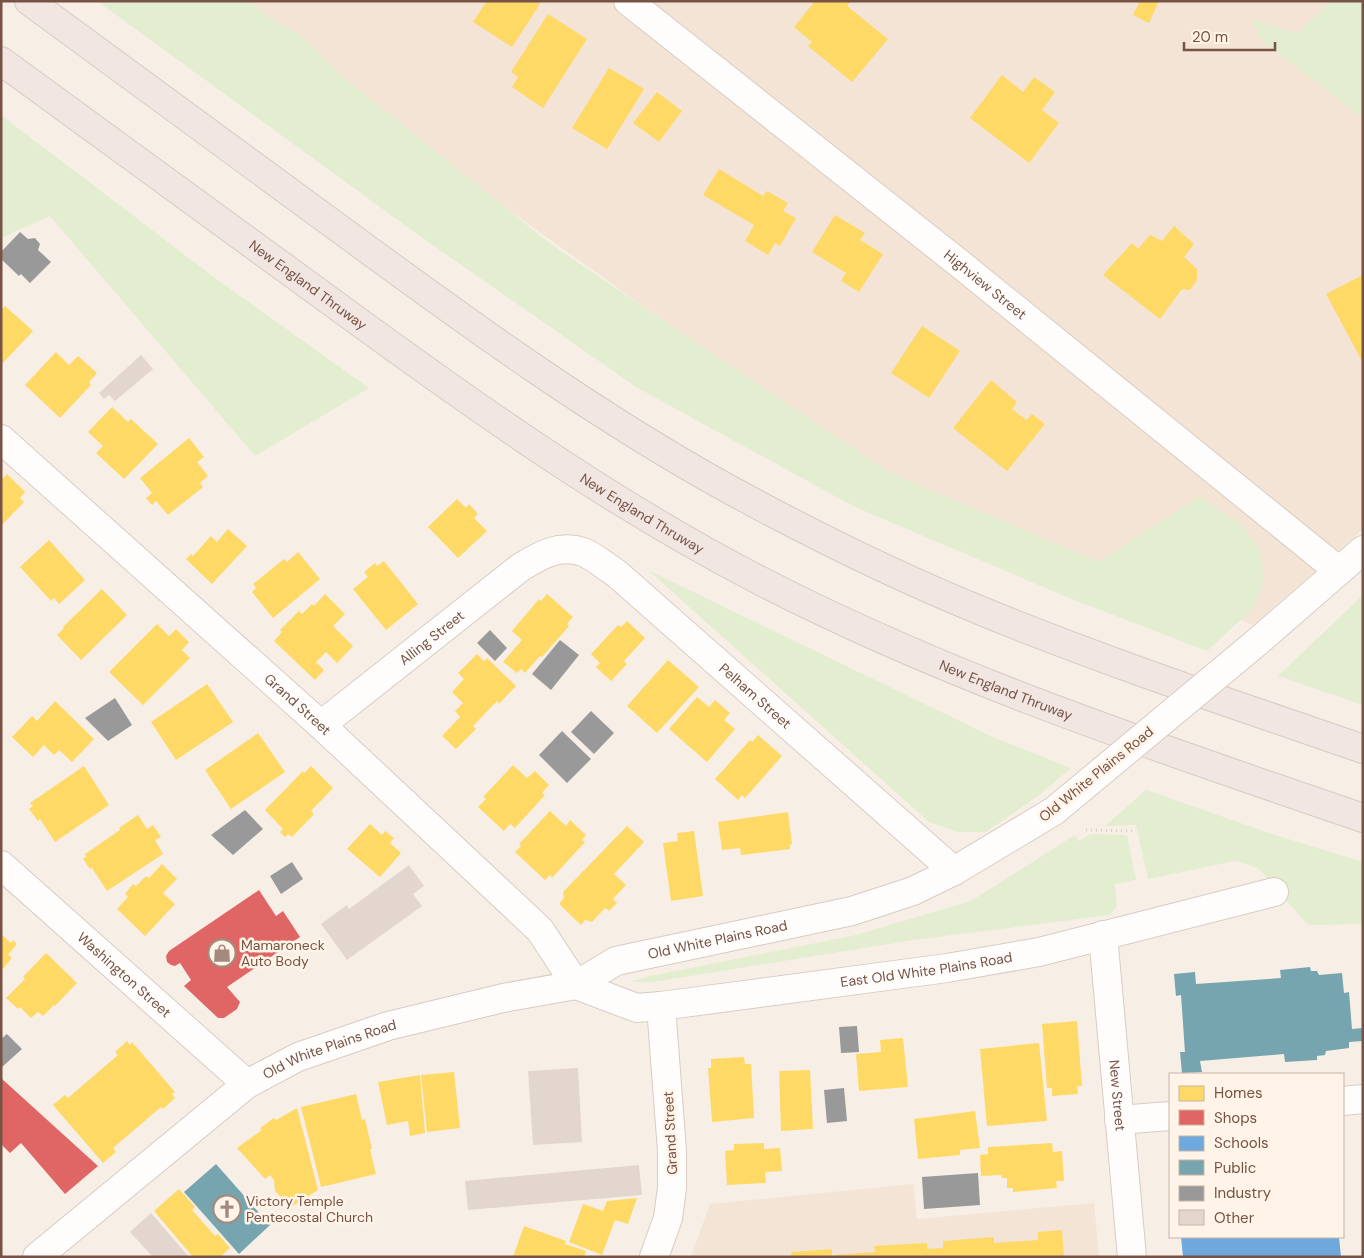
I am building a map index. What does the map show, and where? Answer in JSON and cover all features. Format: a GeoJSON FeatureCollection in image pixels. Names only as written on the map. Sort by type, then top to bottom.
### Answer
{"type":"FeatureCollection","features":[{"type":"Feature","properties":{"kind":"highway"},"geometry":{"type":"LineString","coordinates":[[29,1],[508,351],[599,412],[730,490],[871,562],[982,611],[1138,672],[1363,749]]}},
{"type":"Feature","properties":{"kind":"highway","name":"New England Thruway"},"geometry":{"type":"LineString","coordinates":[[1,61],[471,403],[560,463],[705,550],[761,581],[853,626],[956,671],[1111,731],[1363,818]]}},
{"type":"Feature","properties":{"kind":"street","name":"Highview Street"},"geometry":{"type":"LineString","coordinates":[[628,1],[952,258],[1339,571]]}},
{"type":"Feature","properties":{"kind":"street","name":"Grand Street"},"geometry":{"type":"LineString","coordinates":[[1,439],[321,725],[540,930],[576,985]]}},
{"type":"Feature","properties":{"kind":"street","name":"Pelham Street"},"geometry":{"type":"LineString","coordinates":[[545,553],[562,550],[584,552],[616,573],[954,871]]}},
{"type":"Feature","properties":{"kind":"street","name":"Old White Plains Road"},"geometry":{"type":"LineString","coordinates":[[36,1257],[246,1084],[298,1057],[388,1026],[503,998],[576,985],[616,961],[852,911],[913,891],[954,871],[1054,811],[1256,643],[1363,550]]}},
{"type":"Feature","properties":{"kind":"street","name":"Alling Street"},"geometry":{"type":"LineString","coordinates":[[321,725],[521,567],[545,553]]}},
{"type":"Feature","properties":{"kind":"street","name":"Washington Street"},"geometry":{"type":"LineString","coordinates":[[1,865],[246,1084]]}},
{"type":"Feature","properties":{"kind":"street","name":"East Old White Plains Road"},"geometry":{"type":"LineString","coordinates":[[576,985],[637,1008],[948,968],[1039,952],[1274,892]]}},
{"type":"Feature","properties":{"kind":"street","name":"New Street"},"geometry":{"type":"LineString","coordinates":[[1103,935],[1132,1257]]}},
{"type":"Feature","properties":{"kind":"street","name":"Grand Street"},"geometry":{"type":"LineString","coordinates":[[654,1257],[668,1218],[672,1188],[672,1152],[661,1006]]}},
{"type":"Feature","properties":{"kind":"street"},"geometry":{"type":"LineString","coordinates":[[1344,1101],[1363,1099]]}},
{"type":"Feature","properties":{"kind":"street"},"geometry":{"type":"LineString","coordinates":[[1120,1120],[1169,1116]]}},
{"type":"Feature","properties":{"kind":"path"},"geometry":{"type":"LineString","coordinates":[[1086,830],[1133,831]]}},
{"type":"Feature","properties":{"kind":"shaded area"},"geometry":{"type":"Polygon","coordinates":[[[217,1],[1363,1],[1363,529],[1253,625],[890,483],[217,1]]]}},
{"type":"Feature","properties":{"kind":"shaded area"},"geometry":{"type":"Polygon","coordinates":[[[913,1184],[917,1219],[1094,1203],[1099,1257],[691,1257],[710,1204],[913,1184]]]}},
{"type":"Feature","properties":{"kind":"green space"},"geometry":{"type":"Polygon","coordinates":[[[97,1],[249,1],[271,19],[302,36],[343,77],[552,245],[890,473],[1099,562],[1200,496],[1244,527],[1262,555],[1263,582],[1252,609],[1207,651],[1069,598],[853,506],[636,387],[417,234],[97,1]]]}},
{"type":"Feature","properties":{"kind":"green space"},"geometry":{"type":"Polygon","coordinates":[[[1331,1],[1363,1],[1363,118],[1262,41],[1252,19],[1297,34],[1331,1]]]}},
{"type":"Feature","properties":{"kind":"green space"},"geometry":{"type":"Polygon","coordinates":[[[1,115],[215,278],[369,388],[255,456],[50,216],[1,238],[1,115]]]}},
{"type":"Feature","properties":{"kind":"green space"},"geometry":{"type":"Polygon","coordinates":[[[648,570],[995,738],[1071,768],[1038,796],[986,832],[958,832],[929,822],[648,570]]]}},
{"type":"Feature","properties":{"kind":"green space"},"geometry":{"type":"Polygon","coordinates":[[[1363,595],[1363,705],[1278,676],[1363,595]]]}},
{"type":"Feature","properties":{"kind":"green space"},"geometry":{"type":"Polygon","coordinates":[[[1146,790],[1272,834],[1363,862],[1363,924],[1308,925],[1258,868],[1235,861],[1148,879],[1136,825],[1105,826],[1146,790]]]}},
{"type":"Feature","properties":{"kind":"green space"},"geometry":{"type":"Polygon","coordinates":[[[1091,834],[1127,835],[1136,880],[1115,884],[1117,906],[1110,915],[913,940],[653,982],[630,982],[650,976],[856,935],[971,901],[1075,835],[1079,841],[1091,834]]]}},
{"type":"Feature","properties":{"kind":"building: Homes"},"geometry":{"type":"Polygon","coordinates":[[[487,1],[535,1],[540,4],[512,47],[473,22],[487,1]]]}},
{"type":"Feature","properties":{"kind":"building: Homes"},"geometry":{"type":"Polygon","coordinates":[[[815,1],[851,1],[847,6],[888,39],[852,82],[808,46],[812,42],[794,27],[815,1]]]}},
{"type":"Feature","properties":{"kind":"building: Homes"},"geometry":{"type":"Polygon","coordinates":[[[1140,1],[1159,1],[1149,23],[1133,15],[1140,1]]]}},
{"type":"Feature","properties":{"kind":"building: Homes"},"geometry":{"type":"Polygon","coordinates":[[[548,14],[587,39],[543,108],[512,87],[518,77],[511,72],[548,14]]]}},
{"type":"Feature","properties":{"kind":"building: Homes"},"geometry":{"type":"Polygon","coordinates":[[[609,68],[644,89],[607,149],[572,128],[609,68]]]}},
{"type":"Feature","properties":{"kind":"building: Homes"},"geometry":{"type":"Polygon","coordinates":[[[1002,75],[1023,92],[1034,77],[1055,92],[1042,110],[1059,123],[1029,163],[970,118],[1002,75]]]}},
{"type":"Feature","properties":{"kind":"building: Homes"},"geometry":{"type":"Polygon","coordinates":[[[657,92],[682,111],[659,142],[633,123],[657,92]]]}},
{"type":"Feature","properties":{"kind":"building: Homes"},"geometry":{"type":"Polygon","coordinates":[[[719,169],[763,196],[767,191],[788,203],[783,211],[796,218],[780,246],[775,243],[768,255],[745,241],[754,225],[703,195],[719,169]]]}},
{"type":"Feature","properties":{"kind":"building: Homes"},"geometry":{"type":"Polygon","coordinates":[[[835,215],[865,233],[860,240],[883,254],[859,292],[841,281],[846,273],[812,252],[835,215]]]}},
{"type":"Feature","properties":{"kind":"building: Homes"},"geometry":{"type":"Polygon","coordinates":[[[1174,226],[1194,244],[1184,257],[1197,269],[1197,280],[1190,290],[1182,289],[1160,319],[1103,275],[1132,243],[1138,249],[1150,235],[1162,241],[1174,226]]]}},
{"type":"Feature","properties":{"kind":"building: Homes"},"geometry":{"type":"Polygon","coordinates":[[[1363,275],[1363,363],[1326,294],[1363,275]]]}},
{"type":"Feature","properties":{"kind":"building: Homes"},"geometry":{"type":"Polygon","coordinates":[[[5,306],[33,331],[1,365],[1,310],[5,306]]]}},
{"type":"Feature","properties":{"kind":"building: Homes"},"geometry":{"type":"Polygon","coordinates":[[[922,326],[960,351],[929,398],[891,373],[922,326]]]}},
{"type":"Feature","properties":{"kind":"building: Homes"},"geometry":{"type":"Polygon","coordinates":[[[56,352],[69,365],[78,356],[97,373],[89,382],[91,385],[60,418],[25,385],[56,352]]]}},
{"type":"Feature","properties":{"kind":"building: Homes"},"geometry":{"type":"Polygon","coordinates":[[[991,380],[1017,402],[1012,409],[1026,420],[1032,414],[1045,424],[1007,471],[953,428],[991,380]]]}},
{"type":"Feature","properties":{"kind":"building: Homes"},"geometry":{"type":"Polygon","coordinates":[[[112,407],[128,422],[131,419],[158,444],[124,479],[96,453],[103,446],[88,432],[112,407]]]}},
{"type":"Feature","properties":{"kind":"building: Homes"},"geometry":{"type":"Polygon","coordinates":[[[189,438],[204,457],[197,462],[208,476],[200,483],[203,487],[168,515],[156,501],[152,505],[146,498],[152,493],[140,478],[189,438]]]}},
{"type":"Feature","properties":{"kind":"building: Homes"},"geometry":{"type":"Polygon","coordinates":[[[7,474],[25,492],[20,498],[24,502],[1,526],[1,480],[7,474]]]}},
{"type":"Feature","properties":{"kind":"building: Homes"},"geometry":{"type":"Polygon","coordinates":[[[457,499],[466,508],[469,504],[478,514],[474,518],[487,531],[458,558],[428,527],[457,499]]]}},
{"type":"Feature","properties":{"kind":"building: Homes"},"geometry":{"type":"Polygon","coordinates":[[[228,529],[247,546],[212,584],[186,559],[191,554],[193,556],[211,536],[217,542],[228,529]]]}},
{"type":"Feature","properties":{"kind":"building: Homes"},"geometry":{"type":"Polygon","coordinates":[[[49,540],[85,580],[59,604],[54,598],[51,601],[20,567],[49,540]]]}},
{"type":"Feature","properties":{"kind":"building: Homes"},"geometry":{"type":"Polygon","coordinates":[[[298,552],[320,579],[273,618],[252,592],[256,588],[253,584],[284,559],[287,562],[298,552]]]}},
{"type":"Feature","properties":{"kind":"building: Homes"},"geometry":{"type":"Polygon","coordinates":[[[384,561],[418,604],[386,630],[353,589],[368,577],[364,572],[375,563],[377,566],[384,561]]]}},
{"type":"Feature","properties":{"kind":"building: Homes"},"geometry":{"type":"Polygon","coordinates":[[[102,589],[127,615],[81,660],[57,635],[102,589]]]}},
{"type":"Feature","properties":{"kind":"building: Homes"},"geometry":{"type":"Polygon","coordinates":[[[325,594],[345,614],[333,626],[353,646],[337,663],[326,652],[316,662],[324,670],[315,680],[274,641],[282,632],[280,630],[299,611],[302,614],[312,604],[314,606],[325,594]]]}},
{"type":"Feature","properties":{"kind":"building: Homes"},"geometry":{"type":"Polygon","coordinates":[[[547,594],[573,617],[567,624],[569,626],[542,657],[540,656],[525,673],[521,669],[517,673],[503,662],[522,640],[512,631],[539,599],[541,601],[547,594]]]}},
{"type":"Feature","properties":{"kind":"building: Homes"},"geometry":{"type":"Polygon","coordinates":[[[627,621],[645,638],[624,661],[627,664],[611,681],[596,667],[600,663],[591,654],[618,625],[621,627],[627,621]]]}},
{"type":"Feature","properties":{"kind":"building: Homes"},"geometry":{"type":"Polygon","coordinates":[[[157,624],[169,636],[176,629],[189,642],[182,650],[190,658],[143,705],[109,672],[157,624]]]}},
{"type":"Feature","properties":{"kind":"building: Homes"},"geometry":{"type":"Polygon","coordinates":[[[477,654],[484,661],[487,658],[516,686],[499,704],[497,701],[473,726],[476,729],[456,749],[442,736],[460,717],[455,711],[463,703],[452,692],[464,679],[458,673],[477,654]]]}},
{"type":"Feature","properties":{"kind":"building: Homes"},"geometry":{"type":"Polygon","coordinates":[[[668,660],[699,687],[657,733],[627,706],[668,660]]]}},
{"type":"Feature","properties":{"kind":"building: Homes"},"geometry":{"type":"Polygon","coordinates":[[[207,684],[233,722],[176,760],[151,722],[207,684]]]}},
{"type":"Feature","properties":{"kind":"building: Homes"},"geometry":{"type":"Polygon","coordinates":[[[697,697],[709,707],[715,700],[730,713],[724,720],[735,729],[707,762],[669,729],[697,697]]]}},
{"type":"Feature","properties":{"kind":"building: Homes"},"geometry":{"type":"Polygon","coordinates":[[[55,701],[94,739],[72,762],[59,750],[54,755],[44,745],[33,757],[12,737],[32,716],[37,721],[55,701]]]}},
{"type":"Feature","properties":{"kind":"building: Homes"},"geometry":{"type":"Polygon","coordinates":[[[258,733],[285,772],[231,809],[205,770],[258,733]]]}},
{"type":"Feature","properties":{"kind":"building: Homes"},"geometry":{"type":"Polygon","coordinates":[[[758,735],[782,756],[745,798],[742,795],[738,800],[715,779],[750,740],[752,742],[758,735]]]}},
{"type":"Feature","properties":{"kind":"building: Homes"},"geometry":{"type":"Polygon","coordinates":[[[513,765],[527,778],[535,771],[549,785],[542,793],[545,795],[515,828],[510,824],[504,831],[478,807],[486,799],[483,797],[513,765]]]}},
{"type":"Feature","properties":{"kind":"building: Homes"},"geometry":{"type":"Polygon","coordinates":[[[84,766],[109,805],[55,842],[40,819],[38,821],[29,809],[33,806],[30,803],[84,766]]]}},
{"type":"Feature","properties":{"kind":"building: Homes"},"geometry":{"type":"Polygon","coordinates":[[[311,766],[333,788],[311,811],[314,814],[292,837],[288,834],[285,837],[280,832],[283,829],[265,810],[303,771],[304,773],[311,766]]]}},
{"type":"Feature","properties":{"kind":"building: Homes"},"geometry":{"type":"Polygon","coordinates":[[[550,811],[566,826],[570,820],[586,835],[582,840],[585,842],[552,878],[550,875],[545,880],[515,852],[521,846],[519,844],[550,811]]]}},
{"type":"Feature","properties":{"kind":"building: Homes"},"geometry":{"type":"Polygon","coordinates":[[[788,812],[792,844],[790,849],[741,855],[740,848],[722,850],[718,822],[788,812]]]}},
{"type":"Feature","properties":{"kind":"building: Homes"},"geometry":{"type":"Polygon","coordinates":[[[138,815],[147,829],[153,825],[161,837],[155,840],[163,854],[107,891],[92,868],[90,869],[83,859],[86,857],[85,854],[138,815]]]}},
{"type":"Feature","properties":{"kind":"building: Homes"},"geometry":{"type":"Polygon","coordinates":[[[370,824],[382,835],[385,831],[394,838],[390,843],[401,853],[380,877],[347,849],[370,824]]]}},
{"type":"Feature","properties":{"kind":"building: Homes"},"geometry":{"type":"Polygon","coordinates":[[[627,826],[644,842],[614,874],[626,885],[613,899],[617,903],[609,911],[605,908],[592,922],[585,920],[581,925],[559,904],[564,898],[563,892],[627,826]]]}},
{"type":"Feature","properties":{"kind":"building: Homes"},"geometry":{"type":"Polygon","coordinates":[[[694,831],[703,896],[671,901],[663,843],[678,841],[677,833],[694,831]]]}},
{"type":"Feature","properties":{"kind":"building: Homes"},"geometry":{"type":"Polygon","coordinates":[[[162,864],[177,879],[163,893],[175,904],[145,936],[117,909],[128,897],[125,894],[133,884],[136,886],[146,876],[149,878],[162,864]]]}},
{"type":"Feature","properties":{"kind":"building: Homes"},"geometry":{"type":"Polygon","coordinates":[[[1,934],[11,943],[13,940],[17,944],[8,955],[12,958],[1,971],[1,934]]]}},
{"type":"Feature","properties":{"kind":"building: Homes"},"geometry":{"type":"Polygon","coordinates":[[[46,953],[77,983],[43,1016],[38,1012],[31,1018],[20,1007],[18,1009],[6,998],[25,979],[23,977],[46,953]]]}},
{"type":"Feature","properties":{"kind":"building: Homes"},"geometry":{"type":"Polygon","coordinates":[[[1077,1021],[1082,1086],[1077,1086],[1078,1094],[1052,1096],[1052,1088],[1047,1088],[1042,1024],[1077,1021]]]}},
{"type":"Feature","properties":{"kind":"building: Homes"},"geometry":{"type":"Polygon","coordinates":[[[903,1038],[908,1087],[859,1091],[856,1054],[881,1052],[880,1040],[903,1038]]]}},
{"type":"Feature","properties":{"kind":"building: Homes"},"geometry":{"type":"Polygon","coordinates":[[[127,1041],[130,1045],[132,1042],[175,1092],[172,1094],[175,1098],[163,1109],[161,1107],[113,1148],[116,1152],[103,1163],[53,1105],[65,1095],[68,1098],[118,1055],[115,1052],[127,1041]]]}},
{"type":"Feature","properties":{"kind":"building: Homes"},"geometry":{"type":"Polygon","coordinates":[[[1039,1043],[1047,1121],[987,1126],[980,1049],[1039,1043]]]}},
{"type":"Feature","properties":{"kind":"building: Homes"},"geometry":{"type":"Polygon","coordinates":[[[744,1057],[745,1064],[751,1064],[754,1118],[712,1122],[708,1068],[711,1068],[711,1059],[744,1057]]]}},
{"type":"Feature","properties":{"kind":"building: Homes"},"geometry":{"type":"Polygon","coordinates":[[[810,1070],[813,1129],[781,1131],[779,1071],[810,1070]]]}},
{"type":"Feature","properties":{"kind":"building: Homes"},"geometry":{"type":"Polygon","coordinates":[[[454,1072],[460,1128],[427,1132],[421,1075],[454,1072]]]}},
{"type":"Feature","properties":{"kind":"building: Homes"},"geometry":{"type":"Polygon","coordinates":[[[420,1075],[425,1133],[410,1136],[408,1121],[387,1125],[378,1082],[420,1075]]]}},
{"type":"Feature","properties":{"kind":"building: Homes"},"geometry":{"type":"Polygon","coordinates":[[[356,1094],[362,1120],[365,1119],[376,1174],[321,1187],[301,1107],[356,1094]]]}},
{"type":"Feature","properties":{"kind":"building: Homes"},"geometry":{"type":"Polygon","coordinates":[[[297,1108],[318,1190],[291,1207],[275,1191],[274,1180],[270,1175],[265,1179],[237,1148],[262,1130],[260,1128],[274,1118],[276,1120],[297,1108]]]}},
{"type":"Feature","properties":{"kind":"building: Homes"},"geometry":{"type":"Polygon","coordinates":[[[975,1111],[980,1148],[960,1150],[960,1155],[918,1159],[914,1119],[975,1111]]]}},
{"type":"Feature","properties":{"kind":"building: Homes"},"geometry":{"type":"Polygon","coordinates":[[[764,1143],[764,1149],[780,1148],[782,1171],[765,1172],[766,1183],[727,1185],[725,1151],[734,1150],[734,1144],[764,1143]]]}},
{"type":"Feature","properties":{"kind":"building: Homes"},"geometry":{"type":"Polygon","coordinates":[[[1052,1143],[1053,1152],[1062,1151],[1064,1181],[1056,1181],[1057,1188],[1013,1192],[1013,1188],[1007,1188],[1007,1178],[1002,1178],[1001,1175],[981,1176],[980,1155],[988,1154],[988,1147],[1052,1143]]]}},
{"type":"Feature","properties":{"kind":"building: Homes"},"geometry":{"type":"Polygon","coordinates":[[[179,1189],[195,1207],[192,1210],[215,1236],[218,1234],[230,1248],[220,1257],[193,1257],[154,1211],[179,1189]]]}},
{"type":"Feature","properties":{"kind":"building: Homes"},"geometry":{"type":"Polygon","coordinates":[[[637,1198],[628,1224],[615,1220],[602,1255],[569,1242],[583,1204],[603,1211],[607,1201],[637,1198]]]}},
{"type":"Feature","properties":{"kind":"building: Homes"},"geometry":{"type":"Polygon","coordinates":[[[524,1226],[566,1241],[565,1244],[586,1251],[584,1257],[513,1257],[524,1226]]]}},
{"type":"Feature","properties":{"kind":"building: Homes"},"geometry":{"type":"Polygon","coordinates":[[[1062,1230],[1064,1257],[836,1257],[836,1255],[875,1252],[874,1246],[927,1243],[927,1249],[943,1248],[943,1241],[994,1237],[994,1243],[1038,1240],[1038,1232],[1062,1230]]]}},
{"type":"Feature","properties":{"kind":"building: Homes"},"geometry":{"type":"Polygon","coordinates":[[[832,1249],[832,1257],[792,1257],[791,1252],[832,1249]]]}},
{"type":"Feature","properties":{"kind":"building: Shops","name":"Mamaroneck Auto Body"},"geometry":{"type":"Polygon","coordinates":[[[259,890],[276,916],[283,911],[300,937],[227,987],[240,1002],[237,1009],[224,1018],[218,1018],[184,986],[191,980],[180,963],[175,966],[171,965],[167,962],[166,956],[169,951],[259,890]]]}},
{"type":"Feature","properties":{"kind":"building: Shops"},"geometry":{"type":"Polygon","coordinates":[[[1,1078],[98,1166],[65,1194],[21,1143],[10,1153],[1,1144],[1,1078]]]}},
{"type":"Feature","properties":{"kind":"building: Schools"},"geometry":{"type":"Polygon","coordinates":[[[1181,1238],[1339,1238],[1341,1257],[1183,1257],[1181,1238]]]}},
{"type":"Feature","properties":{"kind":"building: Public"},"geometry":{"type":"Polygon","coordinates":[[[1310,967],[1311,971],[1317,971],[1319,975],[1342,973],[1344,993],[1349,992],[1352,1029],[1363,1028],[1363,1041],[1349,1042],[1349,1048],[1326,1051],[1325,1055],[1317,1056],[1317,1060],[1285,1062],[1284,1054],[1200,1061],[1202,1072],[1182,1073],[1180,1052],[1185,1052],[1181,995],[1176,996],[1174,974],[1195,972],[1196,984],[1281,978],[1280,970],[1310,967]]]}},
{"type":"Feature","properties":{"kind":"building: Public","name":"Victory Temple Pentecostal Church"},"geometry":{"type":"Polygon","coordinates":[[[216,1164],[270,1225],[239,1254],[184,1192],[216,1164]]]}},
{"type":"Feature","properties":{"kind":"building: Industry"},"geometry":{"type":"Polygon","coordinates":[[[20,232],[28,239],[35,238],[40,244],[38,250],[51,262],[30,283],[21,274],[19,276],[1,259],[1,252],[20,232]]]}},
{"type":"Feature","properties":{"kind":"building: Industry"},"geometry":{"type":"Polygon","coordinates":[[[490,630],[507,648],[495,661],[477,643],[490,630]]]}},
{"type":"Feature","properties":{"kind":"building: Industry"},"geometry":{"type":"Polygon","coordinates":[[[560,640],[579,655],[551,690],[532,674],[560,640]]]}},
{"type":"Feature","properties":{"kind":"building: Industry"},"geometry":{"type":"Polygon","coordinates":[[[115,698],[132,725],[108,741],[85,718],[115,698]]]}},
{"type":"Feature","properties":{"kind":"building: Industry"},"geometry":{"type":"Polygon","coordinates":[[[591,711],[614,733],[594,754],[571,732],[591,711]]]}},
{"type":"Feature","properties":{"kind":"building: Industry"},"geometry":{"type":"Polygon","coordinates":[[[562,731],[591,759],[567,783],[539,755],[562,731]]]}},
{"type":"Feature","properties":{"kind":"building: Industry"},"geometry":{"type":"Polygon","coordinates":[[[245,810],[263,829],[233,855],[211,835],[245,810]]]}},
{"type":"Feature","properties":{"kind":"building: Industry"},"geometry":{"type":"Polygon","coordinates":[[[292,862],[303,879],[281,894],[270,876],[292,862]]]}},
{"type":"Feature","properties":{"kind":"building: Industry"},"geometry":{"type":"Polygon","coordinates":[[[857,1026],[859,1052],[841,1053],[839,1027],[857,1026]]]}},
{"type":"Feature","properties":{"kind":"building: Industry"},"geometry":{"type":"Polygon","coordinates":[[[7,1034],[22,1049],[1,1068],[1,1039],[7,1034]]]}},
{"type":"Feature","properties":{"kind":"building: Industry"},"geometry":{"type":"Polygon","coordinates":[[[844,1088],[847,1121],[827,1123],[824,1090],[844,1088]]]}},
{"type":"Feature","properties":{"kind":"building: Industry"},"geometry":{"type":"Polygon","coordinates":[[[978,1173],[980,1205],[924,1209],[922,1177],[978,1173]]]}},
{"type":"Feature","properties":{"kind":"building: Other"},"geometry":{"type":"Polygon","coordinates":[[[141,355],[153,369],[115,401],[109,395],[104,399],[99,393],[141,355]]]}},
{"type":"Feature","properties":{"kind":"building: Other"},"geometry":{"type":"Polygon","coordinates":[[[409,865],[424,886],[413,894],[422,906],[347,960],[321,924],[347,905],[349,909],[409,865]]]}},
{"type":"Feature","properties":{"kind":"building: Other"},"geometry":{"type":"Polygon","coordinates":[[[578,1068],[582,1142],[533,1145],[528,1071],[578,1068]]]}},
{"type":"Feature","properties":{"kind":"building: Other"},"geometry":{"type":"Polygon","coordinates":[[[639,1165],[642,1195],[468,1210],[465,1181],[639,1165]]]}},
{"type":"Feature","properties":{"kind":"building: Other"},"geometry":{"type":"Polygon","coordinates":[[[151,1213],[189,1257],[153,1257],[130,1232],[151,1213]]]}},
{"type":"Feature","properties":{"kind":"place","name":"Mamaroneck Auto Body"},"geometry":{"type":"Point","coordinates":[222,953]}},
{"type":"Feature","properties":{"kind":"place","name":"Victory Temple Pentecostal Church"},"geometry":{"type":"Point","coordinates":[227,1209]}}]}
